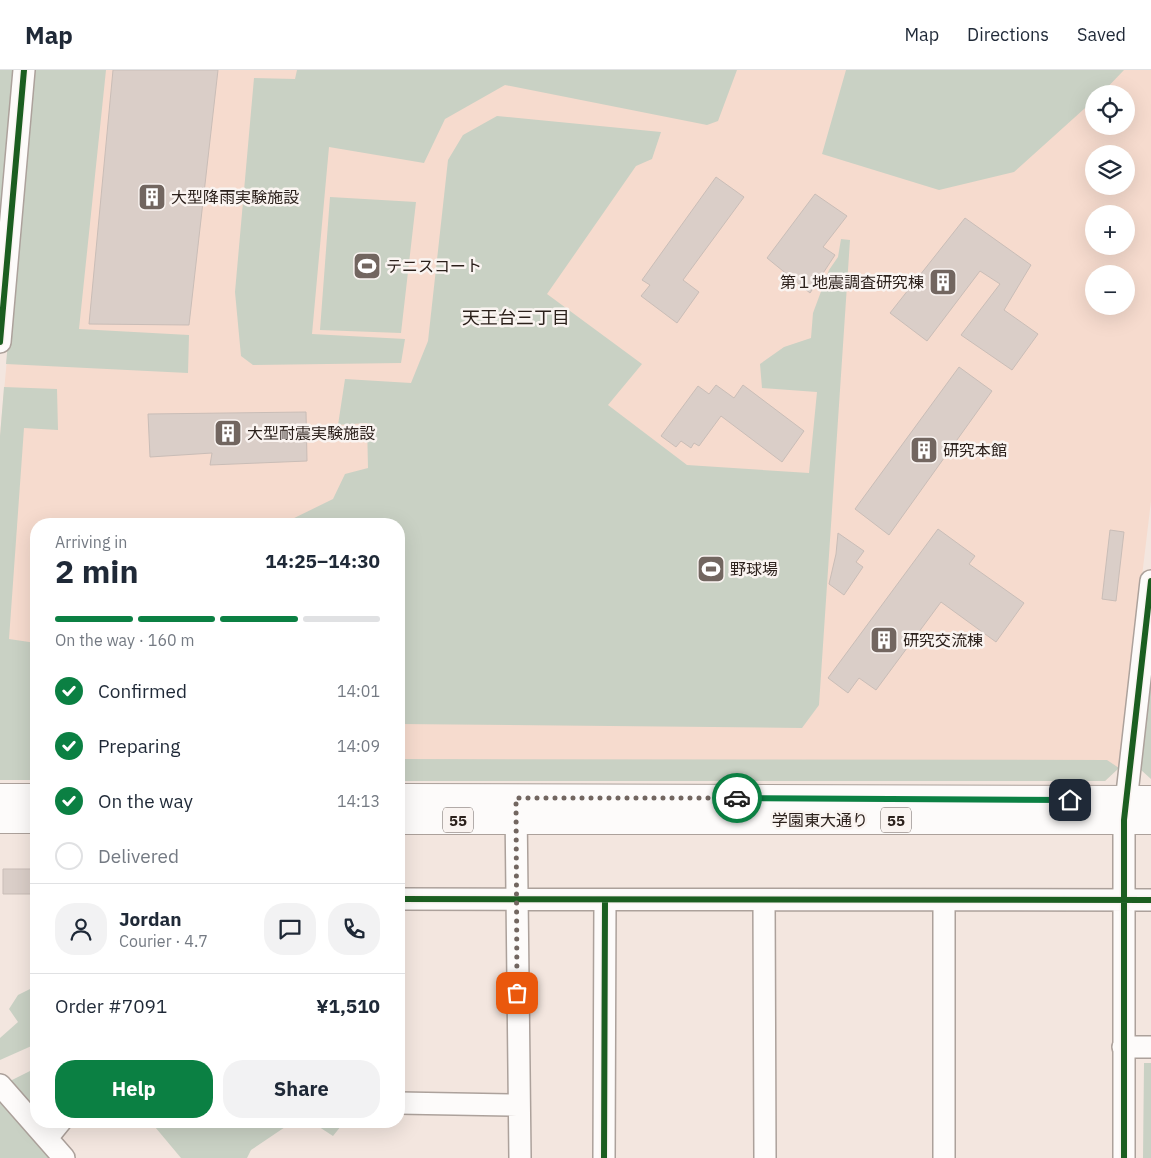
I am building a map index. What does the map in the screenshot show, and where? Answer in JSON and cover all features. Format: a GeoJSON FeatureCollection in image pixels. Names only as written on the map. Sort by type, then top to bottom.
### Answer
{"type":"FeatureCollection","features":[{"type":"Feature","properties":{"kind":"main road"},"geometry":{"type":"LineString","coordinates":[[0,798],[30,798]]}},
{"type":"Feature","properties":{"kind":"main road","name":"学園東大通り"},"geometry":{"type":"LineString","coordinates":[[405,799],[516,809]]}},
{"type":"Feature","properties":{"kind":"main road","name":"学園東大通り"},"geometry":{"type":"LineString","coordinates":[[405,819],[516,809],[1133,807],[1151,820]]}},
{"type":"Feature","properties":{"kind":"main road"},"geometry":{"type":"LineString","coordinates":[[0,819],[30,819]]}},
{"type":"Feature","properties":{"kind":"street"},"geometry":{"type":"LineString","coordinates":[[0,342],[24,70]]}},
{"type":"Feature","properties":{"kind":"street"},"geometry":{"type":"LineString","coordinates":[[1124,1158],[1124,900],[1151,581]]}},
{"type":"Feature","properties":{"kind":"street"},"geometry":{"type":"LineString","coordinates":[[516,809],[520,1158]]}},
{"type":"Feature","properties":{"kind":"street"},"geometry":{"type":"LineString","coordinates":[[405,899],[1151,900]]}},
{"type":"Feature","properties":{"kind":"street"},"geometry":{"type":"LineString","coordinates":[[604,1158],[605,900]]}},
{"type":"Feature","properties":{"kind":"street"},"geometry":{"type":"LineString","coordinates":[[764,900],[765,1158]]}},
{"type":"Feature","properties":{"kind":"street"},"geometry":{"type":"LineString","coordinates":[[944,900],[944,1158]]}},
{"type":"Feature","properties":{"kind":"street"},"geometry":{"type":"LineString","coordinates":[[1123,1047],[1151,1047]]}},
{"type":"Feature","properties":{"kind":"street"},"geometry":{"type":"LineString","coordinates":[[0,1085],[30,1109]]}},
{"type":"Feature","properties":{"kind":"street"},"geometry":{"type":"LineString","coordinates":[[405,1103],[518,1105]]}},
{"type":"Feature","properties":{"kind":"street"},"geometry":{"type":"LineString","coordinates":[[55,1129],[64,1158]]}},
{"type":"Feature","properties":{"kind":"shaded area"},"geometry":{"type":"Polygon","coordinates":[[[0,70],[16,70],[0,245],[0,70]]]}},
{"type":"Feature","properties":{"kind":"shaded area"},"geometry":{"type":"Polygon","coordinates":[[[33,70],[1151,70],[1151,501],[1119,768],[1105,781],[405,781],[405,518],[30,518],[30,780],[0,780],[0,436],[33,70]]]}},
{"type":"Feature","properties":{"kind":"shaded area"},"geometry":{"type":"Polygon","coordinates":[[[33,70],[106,70],[79,329],[189,335],[188,373],[6,364],[33,70]]]}},
{"type":"Feature","properties":{"kind":"shaded area"},"geometry":{"type":"Polygon","coordinates":[[[297,70],[737,70],[718,121],[707,125],[505,85],[445,119],[424,163],[329,147],[312,334],[405,339],[401,363],[253,365],[241,356],[235,292],[254,78],[295,79],[297,70]]]}},
{"type":"Feature","properties":{"kind":"shaded area"},"geometry":{"type":"Polygon","coordinates":[[[846,70],[1124,70],[1110,85],[1085,85],[1085,108],[1014,172],[939,190],[822,154],[846,70]]]}},
{"type":"Feature","properties":{"kind":"shaded area"},"geometry":{"type":"Polygon","coordinates":[[[497,116],[661,132],[652,159],[636,166],[547,294],[642,364],[608,405],[687,465],[809,473],[817,392],[762,388],[760,364],[784,347],[811,338],[813,313],[829,270],[838,257],[841,239],[850,240],[819,705],[802,728],[405,724],[405,518],[294,518],[333,499],[345,474],[368,468],[367,423],[338,425],[345,379],[411,383],[428,341],[448,160],[463,135],[497,116]]]}},
{"type":"Feature","properties":{"kind":"shaded area","name":"テニスコート"},"geometry":{"type":"Polygon","coordinates":[[[330,197],[416,202],[401,333],[320,330],[330,197]]]}},
{"type":"Feature","properties":{"kind":"shaded area"},"geometry":{"type":"Polygon","coordinates":[[[4,387],[57,389],[58,430],[24,428],[9,639],[30,642],[30,780],[0,780],[0,436],[4,387]]]}},
{"type":"Feature","properties":{"kind":"shaded area"},"geometry":{"type":"Polygon","coordinates":[[[1151,681],[1151,779],[1141,770],[1151,681]]]}},
{"type":"Feature","properties":{"kind":"shaded area"},"geometry":{"type":"Polygon","coordinates":[[[405,759],[1107,760],[1119,768],[1105,781],[405,781],[405,759]]]}},
{"type":"Feature","properties":{"kind":"shaded area"},"geometry":{"type":"Polygon","coordinates":[[[30,989],[30,1047],[0,1060],[0,1038],[18,1022],[9,1009],[18,995],[30,989]]]}},
{"type":"Feature","properties":{"kind":"shaded area"},"geometry":{"type":"Polygon","coordinates":[[[1144,1063],[1151,1063],[1151,1158],[1143,1158],[1144,1063]]]}},
{"type":"Feature","properties":{"kind":"shaded area"},"geometry":{"type":"Polygon","coordinates":[[[30,1071],[30,1106],[10,1081],[30,1071]]]}},
{"type":"Feature","properties":{"kind":"shaded area"},"geometry":{"type":"Polygon","coordinates":[[[0,1095],[57,1158],[0,1158],[0,1095]]]}},
{"type":"Feature","properties":{"kind":"shaded area"},"geometry":{"type":"Polygon","coordinates":[[[156,1128],[284,1128],[251,1150],[247,1158],[181,1158],[156,1128]]]}},
{"type":"Feature","properties":{"kind":"shaded area"},"geometry":{"type":"Polygon","coordinates":[[[321,1128],[339,1128],[333,1136],[321,1128]]]}},
{"type":"Feature","properties":{"kind":"building","name":"大型降雨実験施設"},"geometry":{"type":"Polygon","coordinates":[[[113,70],[218,70],[189,325],[89,324],[113,70]]]}},
{"type":"Feature","properties":{"kind":"building"},"geometry":{"type":"Polygon","coordinates":[[[716,177],[744,197],[683,280],[699,292],[677,323],[641,296],[650,285],[642,280],[716,177]]]}},
{"type":"Feature","properties":{"kind":"building"},"geometry":{"type":"Polygon","coordinates":[[[815,194],[847,216],[823,247],[835,255],[810,293],[767,258],[815,194]]]}},
{"type":"Feature","properties":{"kind":"building","name":"第１地震調査研究棟"},"geometry":{"type":"Polygon","coordinates":[[[965,218],[1031,265],[1004,310],[1038,334],[1012,370],[961,335],[1000,284],[980,271],[927,341],[890,313],[965,218]]]}},
{"type":"Feature","properties":{"kind":"building","name":"研究本館"},"geometry":{"type":"Polygon","coordinates":[[[959,367],[992,391],[889,535],[855,509],[959,367]]]}},
{"type":"Feature","properties":{"kind":"building"},"geometry":{"type":"Polygon","coordinates":[[[716,385],[734,398],[743,385],[804,431],[782,462],[721,416],[699,446],[694,443],[691,448],[681,441],[676,447],[661,436],[698,386],[709,394],[716,385]]]}},
{"type":"Feature","properties":{"kind":"building","name":"大型耐震実験施設"},"geometry":{"type":"Polygon","coordinates":[[[306,412],[307,461],[210,465],[212,453],[150,457],[148,414],[306,412]]]}},
{"type":"Feature","properties":{"kind":"building","name":"研究交流棟"},"geometry":{"type":"Polygon","coordinates":[[[938,529],[975,556],[969,564],[1024,603],[996,642],[941,602],[876,690],[859,678],[848,693],[828,678],[938,529]]]}},
{"type":"Feature","properties":{"kind":"building"},"geometry":{"type":"Polygon","coordinates":[[[1110,530],[1124,532],[1116,601],[1102,599],[1110,530]]]}},
{"type":"Feature","properties":{"kind":"building"},"geometry":{"type":"Polygon","coordinates":[[[838,533],[864,551],[856,562],[863,567],[844,595],[829,584],[836,554],[838,533]]]}},
{"type":"Feature","properties":{"kind":"building"},"geometry":{"type":"Polygon","coordinates":[[[3,869],[30,869],[30,894],[3,894],[3,869]]]}},
{"type":"Feature","properties":{"kind":"cycle path"},"geometry":{"type":"LineString","coordinates":[[0,342],[24,70]]}},
{"type":"Feature","properties":{"kind":"cycle path"},"geometry":{"type":"LineString","coordinates":[[1124,1158],[1124,820],[1151,581]]}},
{"type":"Feature","properties":{"kind":"cycle path"},"geometry":{"type":"LineString","coordinates":[[405,899],[1151,900]]}},
{"type":"Feature","properties":{"kind":"cycle path"},"geometry":{"type":"LineString","coordinates":[[604,1158],[605,900]]}},
{"type":"Feature","properties":{"kind":"way so far"},"geometry":{"type":"LineString","coordinates":[[517,993],[516,798],[737,798]]}},
{"type":"Feature","properties":{"kind":"place","name":"大型降雨実験施設"},"geometry":{"type":"Point","coordinates":[152,197]}},
{"type":"Feature","properties":{"kind":"place","name":"テニスコート"},"geometry":{"type":"Point","coordinates":[367,266]}},
{"type":"Feature","properties":{"kind":"place","name":"第１地震調査研究棟"},"geometry":{"type":"Point","coordinates":[943,282]}},
{"type":"Feature","properties":{"kind":"place","name":"大型耐震実験施設"},"geometry":{"type":"Point","coordinates":[228,433]}},
{"type":"Feature","properties":{"kind":"place","name":"研究本館"},"geometry":{"type":"Point","coordinates":[924,450]}},
{"type":"Feature","properties":{"kind":"place","name":"野球場"},"geometry":{"type":"Point","coordinates":[711,569]}},
{"type":"Feature","properties":{"kind":"place","name":"研究交流棟"},"geometry":{"type":"Point","coordinates":[884,640]}},
{"type":"Feature","properties":{"kind":"district","name":"天王台三丁目"},"geometry":{"type":"Point","coordinates":[516,317]}},
{"type":"Feature","properties":{"kind":"route"},"geometry":{"type":"LineString","coordinates":[[737,798],[1070,800]]}}]}
